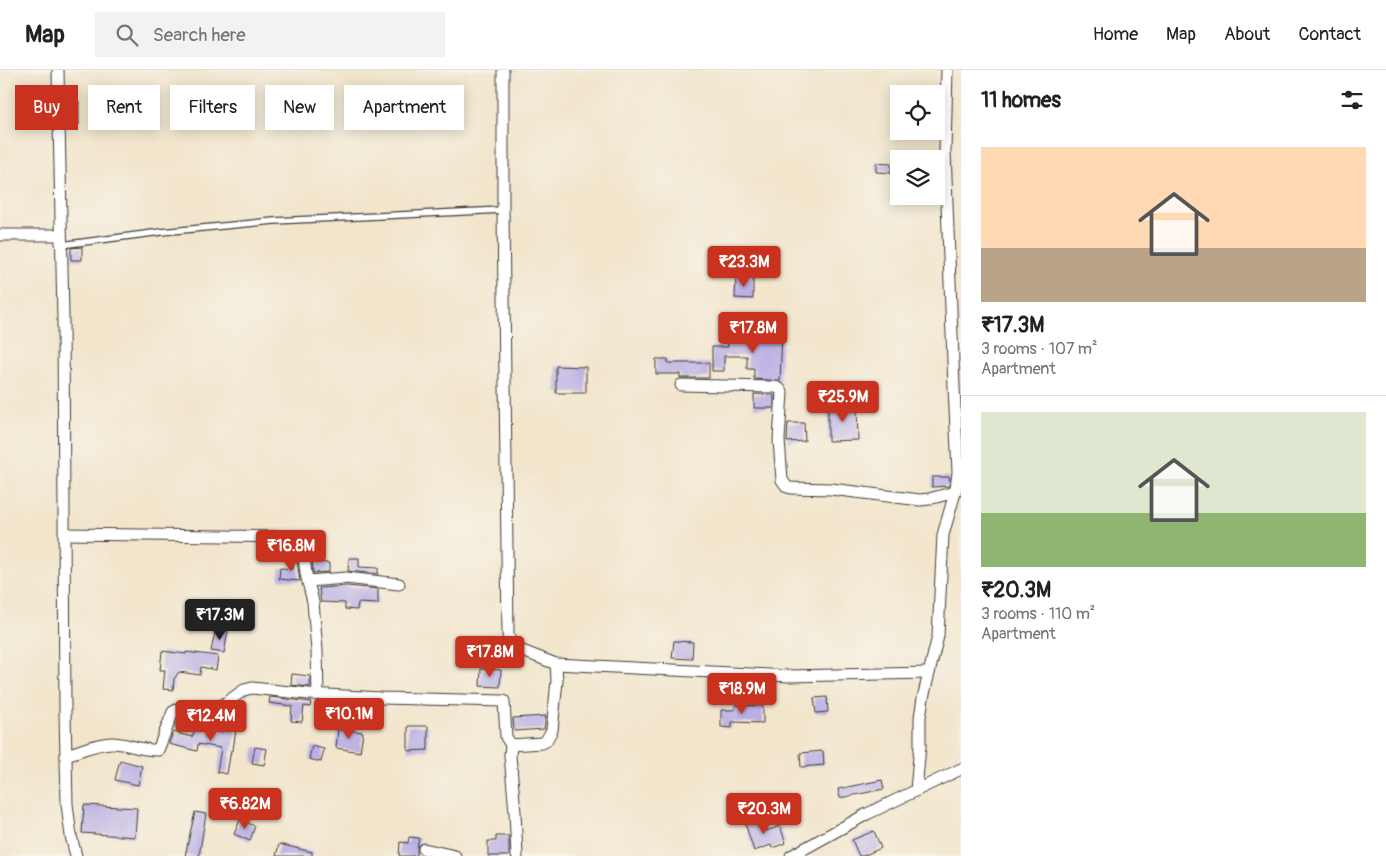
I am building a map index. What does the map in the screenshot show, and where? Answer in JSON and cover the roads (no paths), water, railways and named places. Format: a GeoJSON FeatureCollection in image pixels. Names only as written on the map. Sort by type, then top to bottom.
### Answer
{"type":"FeatureCollection","features":[{"type":"Feature","properties":{"kind":"street"},"geometry":{"type":"LineString","coordinates":[[58,70],[58,238],[64,415],[66,755],[69,820],[76,856]]}},
{"type":"Feature","properties":{"kind":"street"},"geometry":{"type":"LineString","coordinates":[[503,70],[508,635],[515,648],[556,664],[788,676],[929,673]]}},
{"type":"Feature","properties":{"kind":"street"},"geometry":{"type":"LineString","coordinates":[[916,790],[920,746],[920,717],[938,636],[943,535],[955,492],[958,472],[945,151],[947,70]]}},
{"type":"Feature","properties":{"kind":"street"},"geometry":{"type":"LineString","coordinates":[[0,235],[58,238]]}},
{"type":"Feature","properties":{"kind":"street"},"geometry":{"type":"LineString","coordinates":[[680,385],[773,387],[781,389],[779,440],[782,480],[787,487],[844,490],[920,500],[955,492]]}},
{"type":"Feature","properties":{"kind":"street"},"geometry":{"type":"LineString","coordinates":[[64,534],[295,537],[301,542],[303,547],[313,602],[318,694]]}},
{"type":"Feature","properties":{"kind":"street"},"geometry":{"type":"LineString","coordinates":[[308,581],[346,578],[399,584]]}},
{"type":"Feature","properties":{"kind":"street"},"geometry":{"type":"LineString","coordinates":[[511,745],[542,743],[546,741],[552,730],[557,681],[556,664]]}},
{"type":"Feature","properties":{"kind":"street"},"geometry":{"type":"LineString","coordinates":[[66,755],[114,743],[150,751],[158,750],[172,712],[180,708],[217,709],[248,688],[380,698],[504,701],[506,737],[511,745],[516,856]]}},
{"type":"Feature","properties":{"kind":"street"},"geometry":{"type":"LineString","coordinates":[[791,856],[867,814],[961,769]]}},
{"type":"Feature","properties":{"kind":"street"},"geometry":{"type":"LineString","coordinates":[[424,849],[455,856]]}},
{"type":"Feature","properties":{"kind":"lane"},"geometry":{"type":"LineString","coordinates":[[58,238],[161,232],[274,221],[503,210]]}}]}
